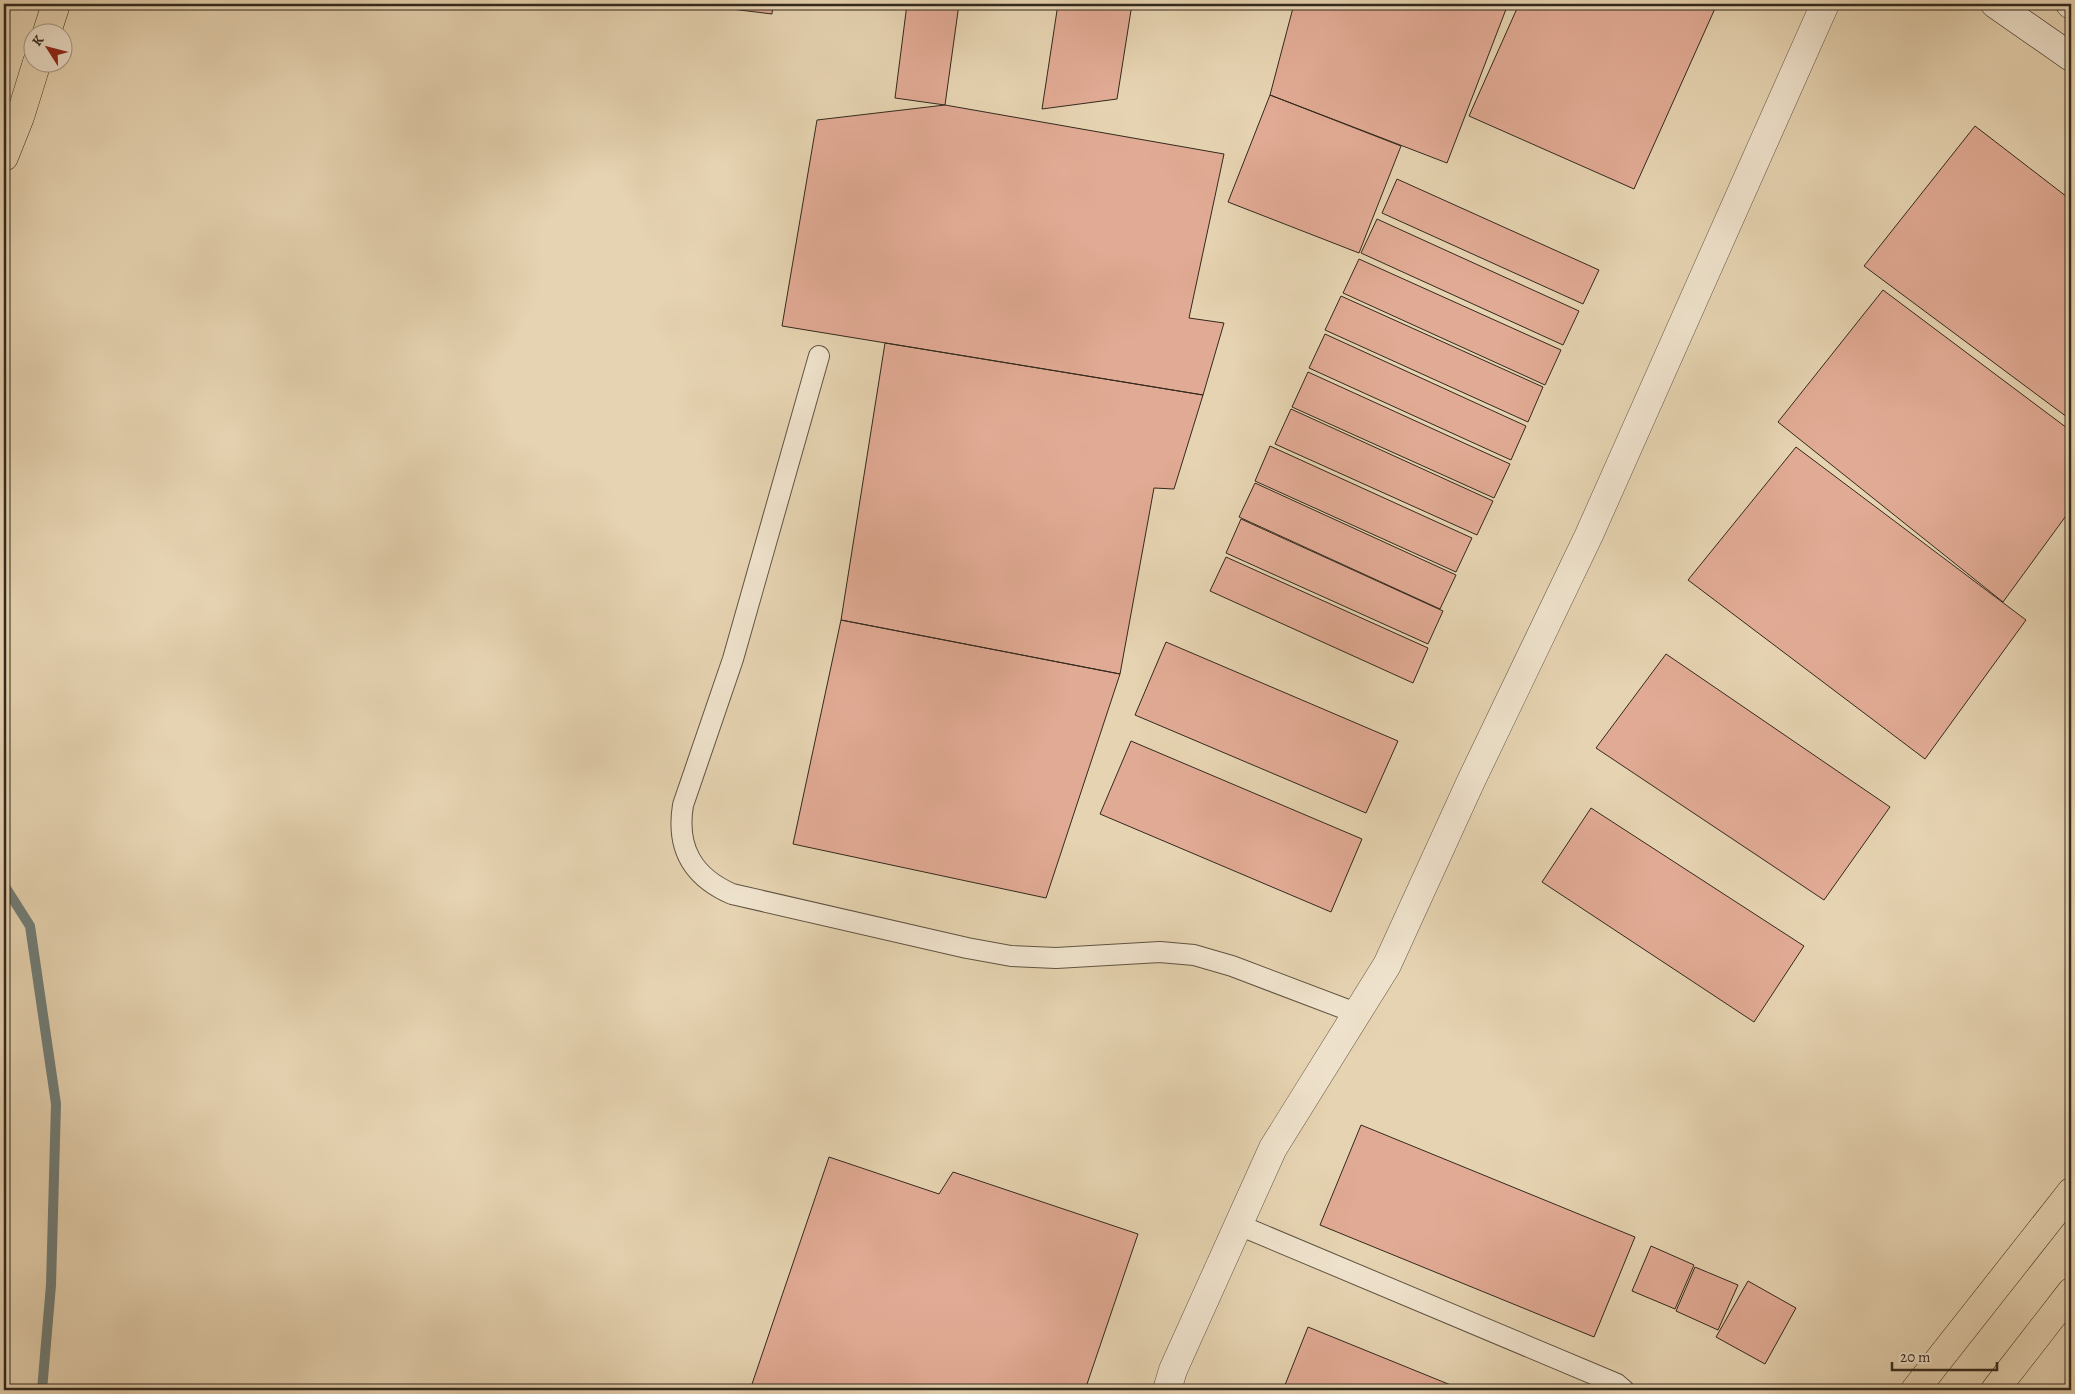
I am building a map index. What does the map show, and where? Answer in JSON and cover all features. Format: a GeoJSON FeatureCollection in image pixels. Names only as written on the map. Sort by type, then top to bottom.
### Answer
{"type":"FeatureCollection","features":[{"type":"Feature","properties":{"kind":"main road"},"geometry":{"type":"LineString","coordinates":[[50,22],[56,4]]}},
{"type":"Feature","properties":{"kind":"main road"},"geometry":{"type":"LineString","coordinates":[[4,157],[20,117],[34,72]]}},
{"type":"Feature","properties":{"kind":"main road"},"geometry":{"type":"LineString","coordinates":[[1915,1390],[2071,1192]]}},
{"type":"Feature","properties":{"kind":"main road"},"geometry":{"type":"LineString","coordinates":[[1995,1390],[2071,1292]]}},
{"type":"Feature","properties":{"kind":"street"},"geometry":{"type":"LineString","coordinates":[[1167,1390],[1173,1370],[1273,1148],[1386,965],[1471,781],[1589,535],[1825,4]]}},
{"type":"Feature","properties":{"kind":"street"},"geometry":{"type":"LineString","coordinates":[[1995,4],[2071,57]]}},
{"type":"Feature","properties":{"kind":"lane"},"geometry":{"type":"LineString","coordinates":[[819,356],[733,659],[683,805],[680,820],[682,836],[692,864],[717,888],[732,894],[967,948],[1011,956],[1056,958],[1160,952],[1194,955],[1232,966],[1356,1014]]}},
{"type":"Feature","properties":{"kind":"lane"},"geometry":{"type":"LineString","coordinates":[[1239,1225],[1617,1384],[1624,1390]]}},
{"type":"Feature","properties":{"kind":"building"},"geometry":{"type":"Polygon","coordinates":[[[691,4],[773,4],[772,14],[691,4]]]}},
{"type":"Feature","properties":{"kind":"building"},"geometry":{"type":"Polygon","coordinates":[[[907,4],[959,4],[945,105],[895,98],[907,4]]]}},
{"type":"Feature","properties":{"kind":"building"},"geometry":{"type":"Polygon","coordinates":[[[1058,4],[1132,4],[1117,99],[1042,109],[1058,4]]]}},
{"type":"Feature","properties":{"kind":"building"},"geometry":{"type":"Polygon","coordinates":[[[1294,4],[1508,4],[1447,163],[1270,95],[1294,4]]]}},
{"type":"Feature","properties":{"kind":"building"},"geometry":{"type":"Polygon","coordinates":[[[1519,4],[1717,4],[1634,189],[1469,116],[1519,4]]]}},
{"type":"Feature","properties":{"kind":"building"},"geometry":{"type":"Polygon","coordinates":[[[1270,95],[1401,146],[1359,253],[1228,202],[1270,95]]]}},
{"type":"Feature","properties":{"kind":"building"},"geometry":{"type":"Polygon","coordinates":[[[945,105],[1224,154],[1189,318],[1224,323],[1203,395],[782,326],[817,120],[945,105]]]}},
{"type":"Feature","properties":{"kind":"building"},"geometry":{"type":"Polygon","coordinates":[[[1975,126],[2071,200],[2071,420],[1864,266],[1975,126]]]}},
{"type":"Feature","properties":{"kind":"building"},"geometry":{"type":"Polygon","coordinates":[[[1397,179],[1599,270],[1583,304],[1382,213],[1397,179]]]}},
{"type":"Feature","properties":{"kind":"building"},"geometry":{"type":"Polygon","coordinates":[[[1377,219],[1579,311],[1563,345],[1361,253],[1377,219]]]}},
{"type":"Feature","properties":{"kind":"building"},"geometry":{"type":"Polygon","coordinates":[[[1359,259],[1561,350],[1545,385],[1343,293],[1359,259]]]}},
{"type":"Feature","properties":{"kind":"building"},"geometry":{"type":"Polygon","coordinates":[[[1883,290],[2071,431],[2071,509],[2003,602],[1778,422],[1883,290]]]}},
{"type":"Feature","properties":{"kind":"building"},"geometry":{"type":"Polygon","coordinates":[[[1341,296],[1543,387],[1528,422],[1325,330],[1341,296]]]}},
{"type":"Feature","properties":{"kind":"building"},"geometry":{"type":"Polygon","coordinates":[[[1325,334],[1526,426],[1511,460],[1309,368],[1325,334]]]}},
{"type":"Feature","properties":{"kind":"building"},"geometry":{"type":"Polygon","coordinates":[[[885,343],[1203,395],[1174,489],[1154,488],[1120,674],[841,620],[885,343]]]}},
{"type":"Feature","properties":{"kind":"building"},"geometry":{"type":"Polygon","coordinates":[[[1308,372],[1510,464],[1494,498],[1292,407],[1308,372]]]}},
{"type":"Feature","properties":{"kind":"building"},"geometry":{"type":"Polygon","coordinates":[[[1291,409],[1493,501],[1477,535],[1275,444],[1291,409]]]}},
{"type":"Feature","properties":{"kind":"building"},"geometry":{"type":"Polygon","coordinates":[[[1270,446],[1472,538],[1456,572],[1255,481],[1270,446]]]}},
{"type":"Feature","properties":{"kind":"building"},"geometry":{"type":"Polygon","coordinates":[[[1796,447],[2026,620],[1925,759],[1688,580],[1796,447]]]}},
{"type":"Feature","properties":{"kind":"building"},"geometry":{"type":"Polygon","coordinates":[[[1255,483],[1456,575],[1440,609],[1239,517],[1255,483]]]}},
{"type":"Feature","properties":{"kind":"building"},"geometry":{"type":"Polygon","coordinates":[[[1241,519],[1443,611],[1428,644],[1226,553],[1241,519]]]}},
{"type":"Feature","properties":{"kind":"building"},"geometry":{"type":"Polygon","coordinates":[[[1226,557],[1428,648],[1413,683],[1210,591],[1226,557]]]}},
{"type":"Feature","properties":{"kind":"building"},"geometry":{"type":"Polygon","coordinates":[[[841,620],[1120,674],[1046,898],[793,844],[841,620]]]}},
{"type":"Feature","properties":{"kind":"building"},"geometry":{"type":"Polygon","coordinates":[[[1166,642],[1398,741],[1366,813],[1135,715],[1166,642]]]}},
{"type":"Feature","properties":{"kind":"building"},"geometry":{"type":"Polygon","coordinates":[[[1666,654],[1890,807],[1824,900],[1596,748],[1666,654]]]}},
{"type":"Feature","properties":{"kind":"building"},"geometry":{"type":"Polygon","coordinates":[[[1131,741],[1362,839],[1331,912],[1100,814],[1131,741]]]}},
{"type":"Feature","properties":{"kind":"building"},"geometry":{"type":"Polygon","coordinates":[[[1591,808],[1804,946],[1754,1022],[1542,882],[1591,808]]]}},
{"type":"Feature","properties":{"kind":"building"},"geometry":{"type":"Polygon","coordinates":[[[1361,1125],[1635,1237],[1594,1337],[1320,1225],[1361,1125]]]}},
{"type":"Feature","properties":{"kind":"building"},"geometry":{"type":"Polygon","coordinates":[[[829,1157],[939,1194],[953,1172],[1138,1234],[1085,1390],[750,1390],[829,1157]]]}},
{"type":"Feature","properties":{"kind":"building"},"geometry":{"type":"Polygon","coordinates":[[[1651,1246],[1694,1265],[1675,1309],[1632,1291],[1651,1246]]]}},
{"type":"Feature","properties":{"kind":"building"},"geometry":{"type":"Polygon","coordinates":[[[1695,1267],[1738,1285],[1718,1330],[1676,1311],[1695,1267]]]}},
{"type":"Feature","properties":{"kind":"building"},"geometry":{"type":"Polygon","coordinates":[[[1748,1281],[1796,1308],[1765,1364],[1716,1337],[1748,1281]]]}},
{"type":"Feature","properties":{"kind":"building"},"geometry":{"type":"Polygon","coordinates":[[[1308,1327],[1463,1390],[1283,1390],[1308,1327]]]}},
{"type":"Feature","properties":{"kind":"waterway"},"geometry":{"type":"LineString","coordinates":[[4,885],[30,926],[56,1104],[51,1285],[42,1390]]}}]}
